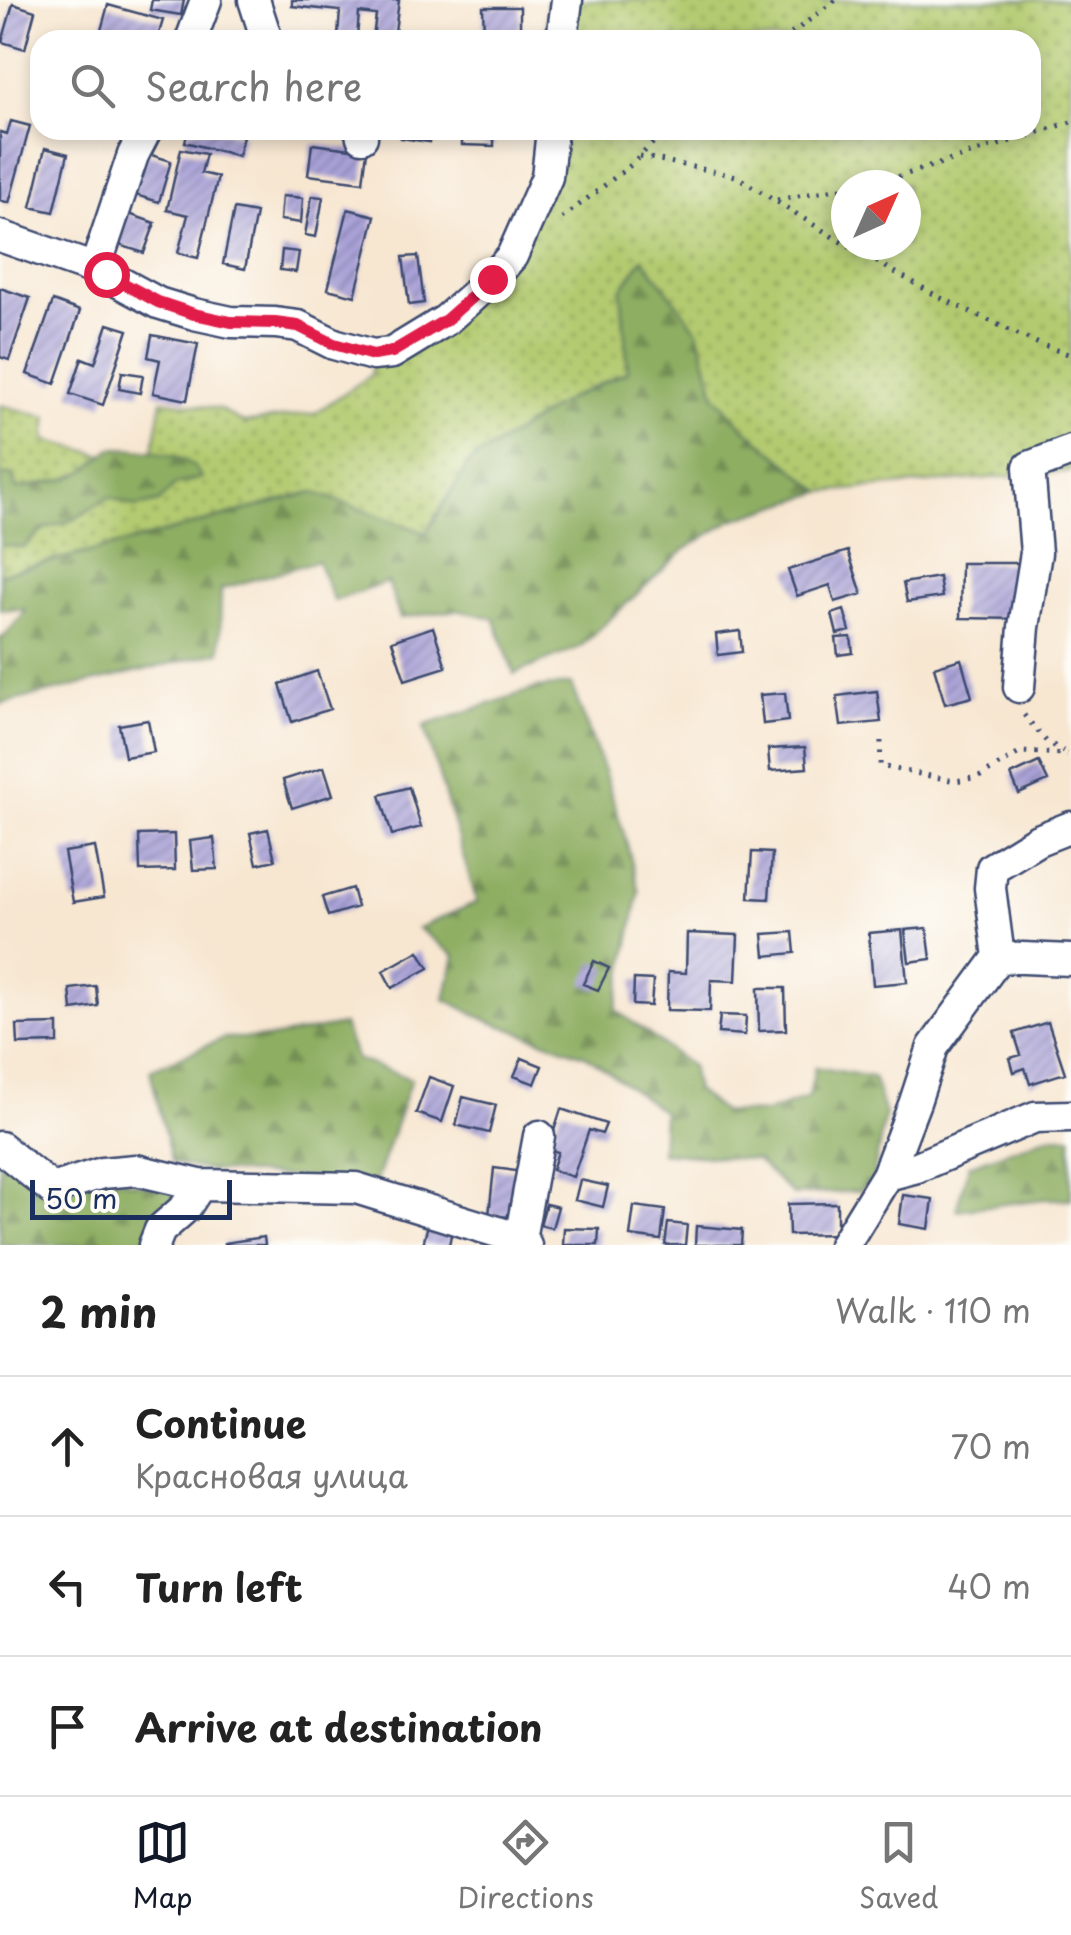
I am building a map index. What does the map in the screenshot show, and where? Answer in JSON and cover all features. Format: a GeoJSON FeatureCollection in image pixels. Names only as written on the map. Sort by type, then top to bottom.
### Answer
{"type":"FeatureCollection","features":[{"type":"Feature","properties":{"kind":"street"},"geometry":{"type":"LineString","coordinates":[[196,30],[206,0]]}},
{"type":"Feature","properties":{"kind":"street"},"geometry":{"type":"LineString","coordinates":[[254,0],[264,30]]}},
{"type":"Feature","properties":{"kind":"street"},"geometry":{"type":"LineString","coordinates":[[564,30],[568,0]]}},
{"type":"Feature","properties":{"kind":"street"},"geometry":{"type":"LineString","coordinates":[[95,269],[141,140]]}},
{"type":"Feature","properties":{"kind":"street"},"geometry":{"type":"LineString","coordinates":[[0,236],[95,269],[158,302],[194,314],[231,322],[298,326],[334,344],[373,355],[392,352],[446,320],[512,256],[547,177],[551,140]]}},
{"type":"Feature","properties":{"kind":"street"},"geometry":{"type":"LineString","coordinates":[[1019,687],[1036,553],[1029,466],[1071,451]]}},
{"type":"Feature","properties":{"kind":"street"},"geometry":{"type":"LineString","coordinates":[[844,1245],[887,1175],[933,1048],[999,957],[990,888],[992,868],[1038,840],[1071,827]]}},
{"type":"Feature","properties":{"kind":"street"},"geometry":{"type":"LineString","coordinates":[[999,957],[1071,960]]}},
{"type":"Feature","properties":{"kind":"street"},"geometry":{"type":"LineString","coordinates":[[887,1175],[917,1167],[1035,1117],[1071,1116]]}},
{"type":"Feature","properties":{"kind":"street"},"geometry":{"type":"LineString","coordinates":[[0,1147],[52,1189],[102,1173],[136,1170],[200,1185],[356,1188],[523,1242],[540,1136]]}},
{"type":"Feature","properties":{"kind":"street"},"geometry":{"type":"LineString","coordinates":[[154,1245],[160,1230],[185,1208],[200,1185]]}},
{"type":"Feature","properties":{"kind":"path"},"geometry":{"type":"LineString","coordinates":[[796,30],[836,0]]}},
{"type":"Feature","properties":{"kind":"path"},"geometry":{"type":"LineString","coordinates":[[1041,132],[1071,122]]}},
{"type":"Feature","properties":{"kind":"path"},"geometry":{"type":"LineString","coordinates":[[556,222],[656,140]]}},
{"type":"Feature","properties":{"kind":"path"},"geometry":{"type":"LineString","coordinates":[[919,170],[1014,140]]}},
{"type":"Feature","properties":{"kind":"path"},"geometry":{"type":"LineString","coordinates":[[640,156],[736,176],[939,297],[1071,355]]}},
{"type":"Feature","properties":{"kind":"path"},"geometry":{"type":"LineString","coordinates":[[774,200],[831,190]]}},
{"type":"Feature","properties":{"kind":"path"},"geometry":{"type":"LineString","coordinates":[[881,741],[880,766],[955,781],[979,777],[1021,752],[1067,754],[1046,742],[1024,714],[1019,687]]}},
{"type":"Feature","properties":{"kind":"green space"},"geometry":{"type":"Polygon","coordinates":[[[547,0],[1071,0],[1071,471],[822,492],[744,428],[715,395],[698,331],[621,291],[628,371],[566,400],[470,462],[426,533],[312,492],[0,574],[0,405],[48,417],[45,440],[150,467],[162,400],[220,409],[243,423],[315,413],[371,375],[372,361],[493,268],[542,160],[543,140],[1041,140],[1041,30],[547,30],[547,0]]]}},
{"type":"Feature","properties":{"kind":"green space"},"geometry":{"type":"Polygon","coordinates":[[[643,258],[698,331],[715,395],[744,428],[822,492],[732,520],[684,550],[580,647],[514,674],[494,618],[456,610],[400,618],[388,582],[334,601],[317,561],[221,589],[220,652],[0,704],[0,638],[26,610],[0,609],[0,574],[313,492],[426,533],[470,462],[566,400],[628,371],[621,290],[643,258]]]}},
{"type":"Feature","properties":{"kind":"green space"},"geometry":{"type":"Polygon","coordinates":[[[112,448],[175,456],[192,465],[202,478],[175,485],[159,502],[135,507],[109,497],[75,519],[44,529],[23,548],[0,545],[0,475],[12,475],[17,489],[66,479],[85,471],[112,448]]]}},
{"type":"Feature","properties":{"kind":"green space"},"geometry":{"type":"Polygon","coordinates":[[[571,684],[604,771],[639,892],[616,1010],[691,1066],[696,1090],[722,1112],[765,1113],[809,1097],[815,1067],[873,1077],[885,1114],[873,1178],[861,1191],[793,1195],[756,1160],[661,1152],[663,1112],[587,1056],[488,1021],[445,999],[455,956],[418,928],[477,902],[424,726],[537,688],[571,684]]]}},
{"type":"Feature","properties":{"kind":"green space"},"geometry":{"type":"Polygon","coordinates":[[[343,1025],[356,1059],[411,1079],[375,1184],[207,1170],[172,1163],[150,1070],[224,1038],[271,1038],[343,1025]]]}},
{"type":"Feature","properties":{"kind":"green space"},"geometry":{"type":"Polygon","coordinates":[[[1049,1136],[1071,1136],[1071,1199],[956,1210],[969,1165],[1049,1136]]]}},
{"type":"Feature","properties":{"kind":"green space"},"geometry":{"type":"Polygon","coordinates":[[[0,1157],[50,1195],[103,1176],[180,1193],[144,1245],[0,1245],[0,1157]]]}},
{"type":"Feature","properties":{"kind":"building"},"geometry":{"type":"Polygon","coordinates":[[[152,0],[184,0],[181,15],[150,10],[152,0]]]}},
{"type":"Feature","properties":{"kind":"building"},"geometry":{"type":"Polygon","coordinates":[[[292,0],[399,0],[395,30],[374,30],[376,15],[359,13],[358,30],[338,30],[340,11],[292,6],[292,0]]]}},
{"type":"Feature","properties":{"kind":"building"},"geometry":{"type":"Polygon","coordinates":[[[13,4],[35,11],[25,49],[2,42],[13,4]]]}},
{"type":"Feature","properties":{"kind":"building"},"geometry":{"type":"Polygon","coordinates":[[[108,5],[163,20],[160,30],[101,30],[108,5]]]}},
{"type":"Feature","properties":{"kind":"building"},"geometry":{"type":"Polygon","coordinates":[[[483,7],[520,7],[520,30],[484,30],[483,7]]]}},
{"type":"Feature","properties":{"kind":"building"},"geometry":{"type":"Polygon","coordinates":[[[11,121],[30,126],[9,203],[0,200],[0,132],[7,134],[11,121]]]}},
{"type":"Feature","properties":{"kind":"building"},"geometry":{"type":"Polygon","coordinates":[[[186,140],[242,140],[238,156],[186,140]]]}},
{"type":"Feature","properties":{"kind":"building"},"geometry":{"type":"Polygon","coordinates":[[[462,140],[494,140],[494,146],[462,145],[462,140]]]}},
{"type":"Feature","properties":{"kind":"building"},"geometry":{"type":"Polygon","coordinates":[[[312,144],[367,151],[363,182],[308,175],[312,144]]]}},
{"type":"Feature","properties":{"kind":"building"},"geometry":{"type":"Polygon","coordinates":[[[45,148],[68,154],[54,212],[31,207],[45,148]]]}},
{"type":"Feature","properties":{"kind":"building"},"geometry":{"type":"Polygon","coordinates":[[[181,149],[206,154],[201,173],[218,177],[198,258],[178,253],[188,215],[167,210],[181,149]]]}},
{"type":"Feature","properties":{"kind":"building"},"geometry":{"type":"Polygon","coordinates":[[[145,153],[171,161],[159,202],[132,194],[145,153]]]}},
{"type":"Feature","properties":{"kind":"building"},"geometry":{"type":"Polygon","coordinates":[[[282,196],[303,198],[301,223],[280,220],[282,196]]]}},
{"type":"Feature","properties":{"kind":"building"},"geometry":{"type":"Polygon","coordinates":[[[312,196],[323,197],[316,237],[305,235],[312,196]]]}},
{"type":"Feature","properties":{"kind":"building"},"geometry":{"type":"Polygon","coordinates":[[[234,209],[256,213],[245,269],[223,264],[234,209]]]}},
{"type":"Feature","properties":{"kind":"building"},"geometry":{"type":"Polygon","coordinates":[[[348,209],[375,216],[355,296],[328,289],[348,209]]]}},
{"type":"Feature","properties":{"kind":"building"},"geometry":{"type":"Polygon","coordinates":[[[123,212],[155,223],[144,253],[113,243],[123,212]]]}},
{"type":"Feature","properties":{"kind":"building"},"geometry":{"type":"Polygon","coordinates":[[[282,250],[299,252],[296,272],[280,270],[282,250]]]}},
{"type":"Feature","properties":{"kind":"building"},"geometry":{"type":"Polygon","coordinates":[[[418,256],[424,303],[409,305],[403,257],[418,256]]]}},
{"type":"Feature","properties":{"kind":"building"},"geometry":{"type":"Polygon","coordinates":[[[0,288],[30,298],[9,360],[0,357],[0,288]]]}},
{"type":"Feature","properties":{"kind":"building"},"geometry":{"type":"Polygon","coordinates":[[[53,301],[80,311],[55,384],[27,374],[53,301]]]}},
{"type":"Feature","properties":{"kind":"building"},"geometry":{"type":"Polygon","coordinates":[[[108,324],[128,330],[103,405],[70,394],[82,358],[95,363],[108,324]]]}},
{"type":"Feature","properties":{"kind":"building"},"geometry":{"type":"Polygon","coordinates":[[[152,335],[198,344],[187,400],[153,393],[160,360],[148,357],[152,335]]]}},
{"type":"Feature","properties":{"kind":"building"},"geometry":{"type":"Polygon","coordinates":[[[122,372],[143,375],[140,393],[119,389],[122,372]]]}},
{"type":"Feature","properties":{"kind":"building"},"geometry":{"type":"Polygon","coordinates":[[[848,551],[862,594],[835,602],[830,585],[797,596],[788,570],[848,551]]]}},
{"type":"Feature","properties":{"kind":"building"},"geometry":{"type":"Polygon","coordinates":[[[961,563],[1021,563],[1021,619],[960,618],[961,563]]]}},
{"type":"Feature","properties":{"kind":"building"},"geometry":{"type":"Polygon","coordinates":[[[939,577],[942,597],[907,602],[903,583],[939,577]]]}},
{"type":"Feature","properties":{"kind":"building"},"geometry":{"type":"Polygon","coordinates":[[[844,610],[850,631],[837,634],[832,614],[844,610]]]}},
{"type":"Feature","properties":{"kind":"building"},"geometry":{"type":"Polygon","coordinates":[[[433,627],[446,667],[405,680],[392,641],[433,627]]]}},
{"type":"Feature","properties":{"kind":"building"},"geometry":{"type":"Polygon","coordinates":[[[740,631],[742,652],[718,655],[716,634],[740,631]]]}},
{"type":"Feature","properties":{"kind":"building"},"geometry":{"type":"Polygon","coordinates":[[[851,637],[853,653],[838,655],[836,638],[851,637]]]}},
{"type":"Feature","properties":{"kind":"building"},"geometry":{"type":"Polygon","coordinates":[[[961,659],[972,697],[945,704],[934,667],[961,659]]]}},
{"type":"Feature","properties":{"kind":"building"},"geometry":{"type":"Polygon","coordinates":[[[317,671],[330,709],[292,722],[280,684],[317,671]]]}},
{"type":"Feature","properties":{"kind":"building"},"geometry":{"type":"Polygon","coordinates":[[[877,691],[881,722],[841,726],[837,696],[877,691]]]}},
{"type":"Feature","properties":{"kind":"building"},"geometry":{"type":"Polygon","coordinates":[[[785,693],[788,721],[763,724],[760,695],[785,693]]]}},
{"type":"Feature","properties":{"kind":"building"},"geometry":{"type":"Polygon","coordinates":[[[148,720],[154,752],[125,757],[119,725],[148,720]]]}},
{"type":"Feature","properties":{"kind":"building"},"geometry":{"type":"Polygon","coordinates":[[[805,747],[807,768],[770,771],[768,749],[805,747]]]}},
{"type":"Feature","properties":{"kind":"building"},"geometry":{"type":"Polygon","coordinates":[[[1039,762],[1048,781],[1019,794],[1011,775],[1039,762]]]}},
{"type":"Feature","properties":{"kind":"building"},"geometry":{"type":"Polygon","coordinates":[[[324,767],[333,795],[292,808],[283,780],[324,767]]]}},
{"type":"Feature","properties":{"kind":"building"},"geometry":{"type":"Polygon","coordinates":[[[409,787],[421,827],[392,835],[380,795],[409,787]]]}},
{"type":"Feature","properties":{"kind":"building"},"geometry":{"type":"Polygon","coordinates":[[[268,829],[275,860],[257,864],[250,833],[268,829]]]}},
{"type":"Feature","properties":{"kind":"building"},"geometry":{"type":"Polygon","coordinates":[[[174,834],[175,870],[140,871],[139,835],[174,834]]]}},
{"type":"Feature","properties":{"kind":"building"},"geometry":{"type":"Polygon","coordinates":[[[214,838],[217,869],[193,870],[190,841],[214,838]]]}},
{"type":"Feature","properties":{"kind":"building"},"geometry":{"type":"Polygon","coordinates":[[[95,847],[104,897],[73,902],[64,852],[95,847]]]}},
{"type":"Feature","properties":{"kind":"building"},"geometry":{"type":"Polygon","coordinates":[[[752,852],[772,853],[769,899],[749,898],[752,852]]]}},
{"type":"Feature","properties":{"kind":"building"},"geometry":{"type":"Polygon","coordinates":[[[352,888],[357,907],[328,916],[322,897],[352,888]]]}},
{"type":"Feature","properties":{"kind":"building"},"geometry":{"type":"Polygon","coordinates":[[[927,928],[931,959],[909,962],[905,930],[927,928]]]}},
{"type":"Feature","properties":{"kind":"building"},"geometry":{"type":"Polygon","coordinates":[[[902,930],[907,982],[873,985],[869,933],[902,930]]]}},
{"type":"Feature","properties":{"kind":"building"},"geometry":{"type":"Polygon","coordinates":[[[793,932],[795,953],[765,956],[763,934],[793,932]]]}},
{"type":"Feature","properties":{"kind":"building"},"geometry":{"type":"Polygon","coordinates":[[[687,933],[738,935],[736,981],[711,980],[710,1011],[667,1010],[668,972],[686,973],[687,933]]]}},
{"type":"Feature","properties":{"kind":"building"},"geometry":{"type":"Polygon","coordinates":[[[419,951],[429,968],[392,988],[383,971],[419,951]]]}},
{"type":"Feature","properties":{"kind":"building"},"geometry":{"type":"Polygon","coordinates":[[[594,961],[609,968],[598,990],[583,984],[594,961]]]}},
{"type":"Feature","properties":{"kind":"building"},"geometry":{"type":"Polygon","coordinates":[[[634,979],[653,980],[651,1006],[633,1005],[634,979]]]}},
{"type":"Feature","properties":{"kind":"building"},"geometry":{"type":"Polygon","coordinates":[[[96,986],[98,1006],[72,1010],[70,989],[96,986]]]}},
{"type":"Feature","properties":{"kind":"building"},"geometry":{"type":"Polygon","coordinates":[[[758,988],[785,988],[786,1030],[759,1031],[758,988]]]}},
{"type":"Feature","properties":{"kind":"building"},"geometry":{"type":"Polygon","coordinates":[[[720,1015],[746,1016],[745,1035],[718,1033],[720,1015]]]}},
{"type":"Feature","properties":{"kind":"building"},"geometry":{"type":"Polygon","coordinates":[[[1048,1022],[1065,1073],[1030,1084],[1025,1068],[1014,1072],[1010,1058],[1021,1055],[1014,1033],[1048,1022]]]}},
{"type":"Feature","properties":{"kind":"building"},"geometry":{"type":"Polygon","coordinates":[[[58,1024],[58,1043],[18,1044],[17,1025],[58,1024]]]}},
{"type":"Feature","properties":{"kind":"building"},"geometry":{"type":"Polygon","coordinates":[[[522,1058],[542,1066],[535,1084],[514,1076],[522,1058]]]}},
{"type":"Feature","properties":{"kind":"building"},"geometry":{"type":"Polygon","coordinates":[[[429,1077],[454,1086],[442,1122],[416,1113],[429,1077]]]}},
{"type":"Feature","properties":{"kind":"building"},"geometry":{"type":"Polygon","coordinates":[[[463,1097],[496,1105],[489,1133],[456,1125],[463,1097]]]}},
{"type":"Feature","properties":{"kind":"building"},"geometry":{"type":"Polygon","coordinates":[[[561,1109],[606,1124],[602,1134],[589,1130],[573,1177],[552,1170],[558,1152],[548,1149],[561,1109]]]}},
{"type":"Feature","properties":{"kind":"building"},"geometry":{"type":"Polygon","coordinates":[[[494,1168],[524,1172],[519,1218],[489,1215],[494,1168]]]}},
{"type":"Feature","properties":{"kind":"building"},"geometry":{"type":"Polygon","coordinates":[[[580,1180],[608,1186],[603,1207],[575,1200],[580,1180]]]}},
{"type":"Feature","properties":{"kind":"building"},"geometry":{"type":"Polygon","coordinates":[[[903,1195],[933,1199],[929,1229],[899,1224],[903,1195]]]}},
{"type":"Feature","properties":{"kind":"building"},"geometry":{"type":"Polygon","coordinates":[[[837,1203],[837,1234],[789,1235],[788,1204],[837,1203]]]}},
{"type":"Feature","properties":{"kind":"building"},"geometry":{"type":"Polygon","coordinates":[[[546,1204],[558,1207],[552,1228],[540,1225],[546,1204]]]}},
{"type":"Feature","properties":{"kind":"building"},"geometry":{"type":"Polygon","coordinates":[[[634,1206],[665,1210],[661,1240],[630,1236],[634,1206]]]}},
{"type":"Feature","properties":{"kind":"building"},"geometry":{"type":"Polygon","coordinates":[[[668,1223],[687,1225],[685,1245],[665,1245],[668,1223]]]}},
{"type":"Feature","properties":{"kind":"building"},"geometry":{"type":"Polygon","coordinates":[[[428,1224],[452,1230],[449,1245],[423,1245],[428,1224]]]}},
{"type":"Feature","properties":{"kind":"building"},"geometry":{"type":"Polygon","coordinates":[[[696,1226],[742,1230],[741,1245],[695,1245],[696,1226]]]}},
{"type":"Feature","properties":{"kind":"building"},"geometry":{"type":"Polygon","coordinates":[[[564,1228],[599,1229],[598,1245],[563,1245],[564,1228]]]}},
{"type":"Feature","properties":{"kind":"building"},"geometry":{"type":"Polygon","coordinates":[[[264,1237],[265,1245],[224,1245],[224,1243],[264,1237]]]}},
{"type":"Feature","properties":{"kind":"route"},"geometry":{"type":"LineString","coordinates":[[106,274],[158,302],[194,314],[231,322],[298,326],[334,344],[373,355],[392,352],[446,320],[492,279]]}}]}
